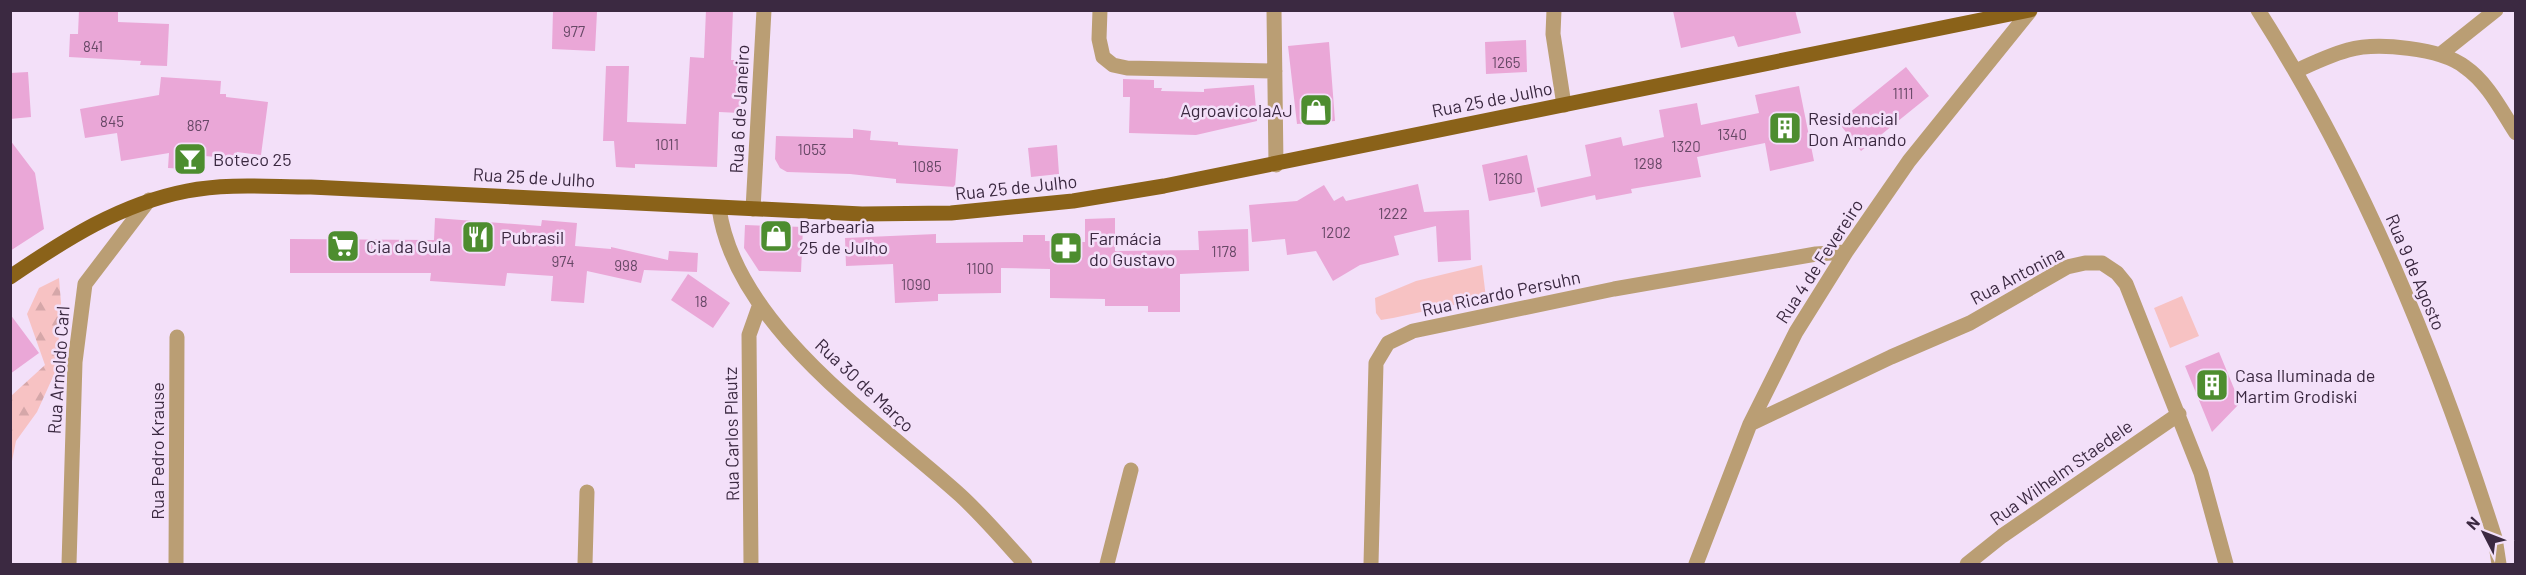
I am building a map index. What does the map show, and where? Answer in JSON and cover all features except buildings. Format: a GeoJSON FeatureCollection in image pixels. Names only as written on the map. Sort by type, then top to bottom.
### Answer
{"type":"FeatureCollection","features":[{"type":"Feature","properties":{"kind":"main road","name":"Rua 25 de Julho"},"geometry":{"type":"LineString","coordinates":[[10,277],[90,225],[149,200],[188,191],[224,187],[311,187],[862,214],[951,213],[1073,201],[1276,165],[1418,133],[2030,11]]}},
{"type":"Feature","properties":{"kind":"street","name":"Rua 6 de Janeiro"},"geometry":{"type":"LineString","coordinates":[[753,209],[764,10]]}},
{"type":"Feature","properties":{"kind":"street"},"geometry":{"type":"LineString","coordinates":[[1101,10],[1099,39],[1103,57],[1113,65],[1126,68],[1275,71]]}},
{"type":"Feature","properties":{"kind":"street"},"geometry":{"type":"LineString","coordinates":[[1274,10],[1276,165]]}},
{"type":"Feature","properties":{"kind":"street"},"geometry":{"type":"LineString","coordinates":[[1554,10],[1554,34],[1564,105]]}},
{"type":"Feature","properties":{"kind":"street","name":"Rua 9 de Agosto"},"geometry":{"type":"LineString","coordinates":[[2258,10],[2296,71],[2361,192],[2440,378],[2495,538],[2499,564]]}},
{"type":"Feature","properties":{"kind":"street"},"geometry":{"type":"LineString","coordinates":[[2442,53],[2496,10]]}},
{"type":"Feature","properties":{"kind":"street","name":"Rua 4 de Fevereiro"},"geometry":{"type":"LineString","coordinates":[[1696,564],[1750,424],[1796,332],[1846,252],[1916,153],[2030,11]]}},
{"type":"Feature","properties":{"kind":"street"},"geometry":{"type":"LineString","coordinates":[[2296,71],[2351,49],[2385,48],[2442,53],[2465,66],[2486,87],[2516,133]]}},
{"type":"Feature","properties":{"kind":"street","name":"Rua Arnoldo Carl"},"geometry":{"type":"LineString","coordinates":[[69,564],[75,362],[86,284],[149,200]]}},
{"type":"Feature","properties":{"kind":"street","name":"Rua 30 de Março"},"geometry":{"type":"LineString","coordinates":[[719,208],[722,234],[760,304],[808,362],[855,406],[961,496],[1025,564]]}},
{"type":"Feature","properties":{"kind":"street","name":"Rua Ricardo Persuhn"},"geometry":{"type":"LineString","coordinates":[[1371,564],[1376,363],[1388,343],[1413,331],[1614,289],[1816,254],[1846,252]]}},
{"type":"Feature","properties":{"kind":"street","name":"Rua Antonina"},"geometry":{"type":"LineString","coordinates":[[1750,424],[1891,357],[1970,323],[2067,267],[2085,262],[2102,263],[2118,273],[2126,285],[2200,473],[2226,564]]}},
{"type":"Feature","properties":{"kind":"street","name":"Rua Carlos Plautz"},"geometry":{"type":"LineString","coordinates":[[751,564],[749,334],[760,304]]}},
{"type":"Feature","properties":{"kind":"street","name":"Rua Pedro Krause"},"geometry":{"type":"LineString","coordinates":[[176,564],[177,337]]}},
{"type":"Feature","properties":{"kind":"street","name":"Rua Wilhelm Staedele"},"geometry":{"type":"LineString","coordinates":[[1967,564],[2002,536],[2178,414]]}},
{"type":"Feature","properties":{"kind":"street"},"geometry":{"type":"LineString","coordinates":[[1107,564],[1131,470]]}},
{"type":"Feature","properties":{"kind":"street"},"geometry":{"type":"LineString","coordinates":[[585,564],[587,492]]}},
{"type":"Feature","properties":{"kind":"green space"},"geometry":{"type":"Polygon","coordinates":[[[1482,265],[1486,298],[1381,320],[1376,313],[1375,298],[1416,281],[1482,265]]]}},
{"type":"Feature","properties":{"kind":"green space"},"geometry":{"type":"Polygon","coordinates":[[[59,278],[61,303],[57,368],[37,412],[16,441],[11,466],[11,396],[45,365],[27,314],[39,288],[59,278]]]}},
{"type":"Feature","properties":{"kind":"green space"},"geometry":{"type":"Polygon","coordinates":[[[2182,296],[2199,336],[2170,348],[2154,308],[2182,296]]]}},
{"type":"Feature","properties":{"kind":"place","name":"AgroavicolaAJ"},"geometry":{"type":"Point","coordinates":[1316,110]}},
{"type":"Feature","properties":{"kind":"place","name":"Residencial Don Amando"},"geometry":{"type":"Point","coordinates":[1785,128]}},
{"type":"Feature","properties":{"kind":"place","name":"Boteco 25"},"geometry":{"type":"Point","coordinates":[190,159]}},
{"type":"Feature","properties":{"kind":"place","name":"Barbearia 25 de Julho"},"geometry":{"type":"Point","coordinates":[776,236]}},
{"type":"Feature","properties":{"kind":"place","name":"Pubrasil"},"geometry":{"type":"Point","coordinates":[478,237]}},
{"type":"Feature","properties":{"kind":"place","name":"Cia da Gula"},"geometry":{"type":"Point","coordinates":[343,246]}},
{"type":"Feature","properties":{"kind":"place","name":"Farmácia do Gustavo"},"geometry":{"type":"Point","coordinates":[1066,248]}},
{"type":"Feature","properties":{"kind":"place","name":"Casa Iluminada de Martim Grodiski"},"geometry":{"type":"Point","coordinates":[2212,385]}}]}
